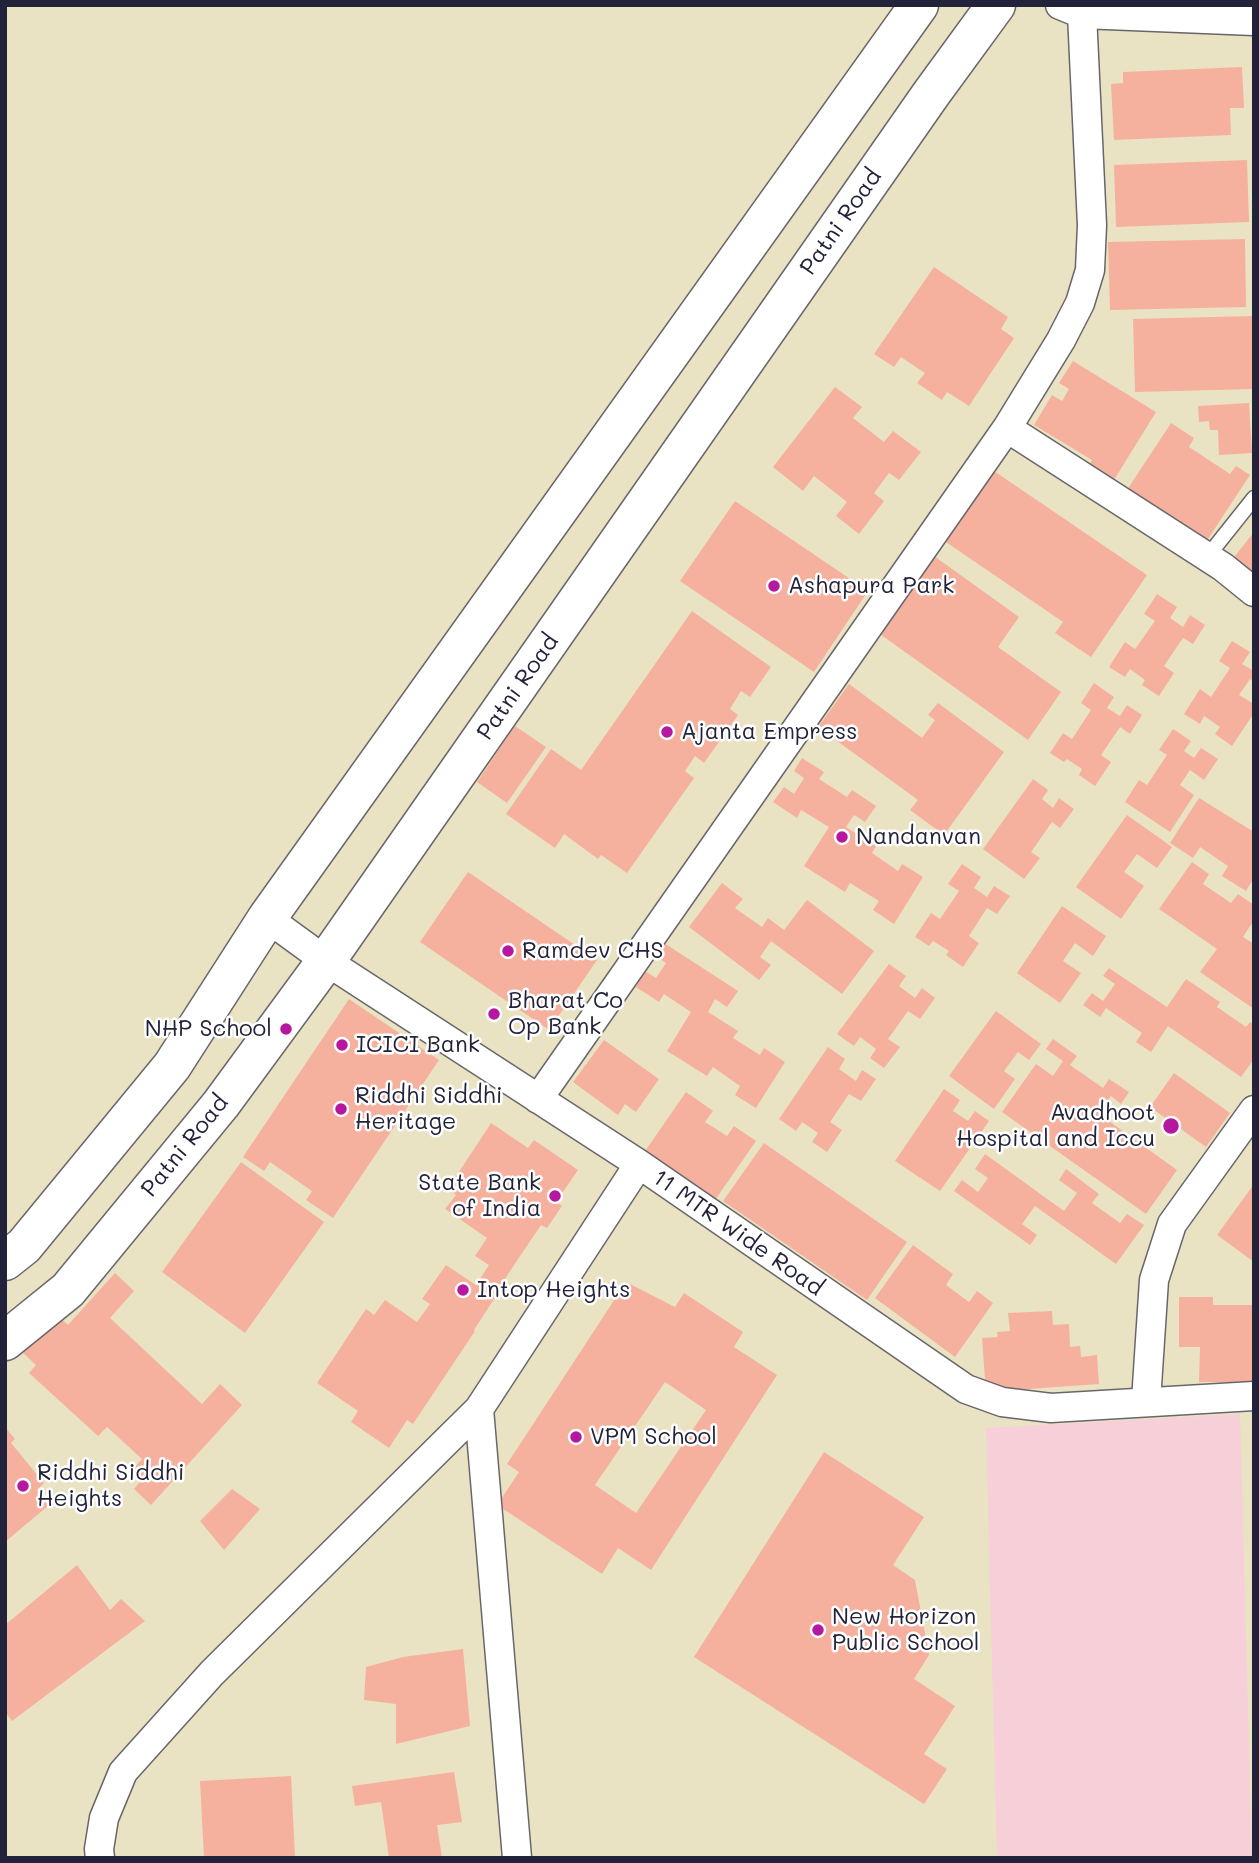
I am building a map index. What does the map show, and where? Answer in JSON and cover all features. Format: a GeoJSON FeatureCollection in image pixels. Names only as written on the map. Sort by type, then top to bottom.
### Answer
{"type":"FeatureCollection","features":[{"type":"Feature","properties":{"kind":"main road"},"geometry":{"type":"LineString","coordinates":[[5,1261],[24,1246],[172,1066],[267,918],[919,5]]}},
{"type":"Feature","properties":{"kind":"main road","name":"Patni Road"},"geometry":{"type":"LineString","coordinates":[[5,1341],[68,1290],[221,1104],[326,961],[931,93],[996,5]]}},
{"type":"Feature","properties":{"kind":"street"},"geometry":{"type":"LineString","coordinates":[[538,1099],[1007,428],[1061,340],[1080,303],[1090,270],[1092,225],[1071,10],[1254,21]]}},
{"type":"Feature","properties":{"kind":"street"},"geometry":{"type":"LineString","coordinates":[[1007,428],[1208,557],[1254,592]]}},
{"type":"Feature","properties":{"kind":"street","name":"11 MTR Wide Road"},"geometry":{"type":"LineString","coordinates":[[267,918],[326,961],[639,1164],[966,1389],[1002,1402],[1051,1408],[1254,1396]]}},
{"type":"Feature","properties":{"kind":"street"},"geometry":{"type":"LineString","coordinates":[[1146,1401],[1154,1280],[1172,1224],[1254,1110]]}},
{"type":"Feature","properties":{"kind":"street"},"geometry":{"type":"LineString","coordinates":[[100,1858],[104,1818],[123,1772],[212,1673],[479,1409],[639,1164]]}},
{"type":"Feature","properties":{"kind":"street"},"geometry":{"type":"LineString","coordinates":[[479,1409],[517,1858]]}},
{"type":"Feature","properties":{"kind":"lane"},"geometry":{"type":"LineString","coordinates":[[1208,557],[1254,498]]}},
{"type":"Feature","properties":{"kind":"shaded area"},"geometry":{"type":"Polygon","coordinates":[[[1240,1414],[1252,1858],[997,1858],[986,1428],[1240,1414]]]}},
{"type":"Feature","properties":{"kind":"building"},"geometry":{"type":"Polygon","coordinates":[[[1242,67],[1244,108],[1230,108],[1231,135],[1114,140],[1111,84],[1123,83],[1123,72],[1242,67]]]}},
{"type":"Feature","properties":{"kind":"building"},"geometry":{"type":"Polygon","coordinates":[[[1247,160],[1249,222],[1116,227],[1114,165],[1247,160]]]}},
{"type":"Feature","properties":{"kind":"building"},"geometry":{"type":"Polygon","coordinates":[[[1245,239],[1246,307],[1110,310],[1108,242],[1245,239]]]}},
{"type":"Feature","properties":{"kind":"building"},"geometry":{"type":"Polygon","coordinates":[[[934,267],[1008,317],[1001,329],[1014,338],[969,406],[947,392],[942,400],[917,383],[925,373],[901,357],[894,367],[874,354],[934,267]]]}},
{"type":"Feature","properties":{"kind":"building"},"geometry":{"type":"Polygon","coordinates":[[[1254,316],[1254,389],[1135,392],[1133,319],[1254,316]]]}},
{"type":"Feature","properties":{"kind":"building"},"geometry":{"type":"Polygon","coordinates":[[[1073,361],[1156,412],[1114,480],[1089,465],[1092,460],[1034,425],[1052,395],[1062,401],[1069,389],[1059,383],[1073,361]]]}},
{"type":"Feature","properties":{"kind":"building"},"geometry":{"type":"Polygon","coordinates":[[[835,387],[862,407],[853,418],[884,442],[893,431],[921,452],[899,480],[889,473],[874,493],[884,501],[859,534],[836,516],[847,502],[814,476],[803,491],[773,467],[835,387]]]}},
{"type":"Feature","properties":{"kind":"building"},"geometry":{"type":"Polygon","coordinates":[[[1249,403],[1252,453],[1219,455],[1218,430],[1210,430],[1209,421],[1199,422],[1198,406],[1249,403]]]}},
{"type":"Feature","properties":{"kind":"building"},"geometry":{"type":"Polygon","coordinates":[[[1171,423],[1194,438],[1189,447],[1230,474],[1236,466],[1250,475],[1206,542],[1127,490],[1171,423]]]}},
{"type":"Feature","properties":{"kind":"building"},"geometry":{"type":"Polygon","coordinates":[[[991,469],[1147,575],[1091,657],[1055,633],[1063,622],[943,540],[991,469]]]}},
{"type":"Feature","properties":{"kind":"building","name":"Ashapura Park"},"geometry":{"type":"Polygon","coordinates":[[[735,501],[868,591],[814,672],[680,581],[735,501]]]}},
{"type":"Feature","properties":{"kind":"building"},"geometry":{"type":"Polygon","coordinates":[[[1254,532],[1254,586],[1227,566],[1254,532]]]}},
{"type":"Feature","properties":{"kind":"building"},"geometry":{"type":"Polygon","coordinates":[[[934,556],[1019,617],[998,647],[1061,692],[1028,740],[880,634],[934,556]]]}},
{"type":"Feature","properties":{"kind":"building"},"geometry":{"type":"Polygon","coordinates":[[[1157,594],[1177,607],[1170,618],[1183,627],[1190,615],[1205,625],[1193,644],[1183,638],[1164,666],[1174,673],[1159,696],[1142,685],[1145,680],[1130,669],[1125,677],[1109,667],[1125,642],[1135,649],[1155,621],[1144,614],[1157,594]]]}},
{"type":"Feature","properties":{"kind":"building","name":"Ajanta Empress"},"geometry":{"type":"Polygon","coordinates":[[[692,611],[771,667],[750,697],[741,691],[730,709],[738,715],[704,763],[695,756],[685,771],[694,778],[627,873],[601,855],[598,859],[564,834],[555,848],[506,814],[551,749],[581,770],[692,611]]]}},
{"type":"Feature","properties":{"kind":"building"},"geometry":{"type":"Polygon","coordinates":[[[1232,641],[1250,652],[1242,664],[1254,671],[1254,682],[1250,679],[1239,695],[1254,704],[1254,713],[1232,746],[1215,734],[1220,727],[1204,716],[1200,724],[1184,714],[1200,689],[1211,697],[1230,668],[1219,661],[1232,641]]]}},
{"type":"Feature","properties":{"kind":"building"},"geometry":{"type":"Polygon","coordinates":[[[1094,683],[1114,697],[1107,708],[1120,716],[1127,705],[1142,715],[1130,734],[1120,727],[1101,755],[1111,762],[1095,786],[1079,775],[1082,769],[1067,759],[1064,762],[1050,753],[1063,733],[1072,739],[1091,710],[1081,703],[1094,683]]]}},
{"type":"Feature","properties":{"kind":"building"},"geometry":{"type":"Polygon","coordinates":[[[849,684],[922,738],[935,720],[928,715],[938,703],[1004,752],[944,835],[910,810],[918,800],[818,727],[849,684]]]}},
{"type":"Feature","properties":{"kind":"building"},"geometry":{"type":"Polygon","coordinates":[[[515,726],[546,747],[507,803],[477,782],[515,726]]]}},
{"type":"Feature","properties":{"kind":"building"},"geometry":{"type":"Polygon","coordinates":[[[1173,729],[1191,741],[1184,751],[1194,758],[1201,748],[1218,759],[1204,780],[1190,770],[1180,785],[1194,795],[1170,832],[1125,802],[1139,780],[1147,785],[1167,755],[1159,750],[1173,729]]]}},
{"type":"Feature","properties":{"kind":"building","name":"Nandanvan"},"geometry":{"type":"Polygon","coordinates":[[[802,758],[824,772],[819,779],[847,797],[852,790],[876,806],[865,822],[854,815],[846,827],[876,846],[872,853],[898,871],[902,864],[923,877],[894,924],[873,910],[879,901],[850,883],[845,892],[804,866],[829,827],[801,810],[797,818],[773,802],[784,787],[794,794],[804,778],[794,771],[802,758]]]}},
{"type":"Feature","properties":{"kind":"building"},"geometry":{"type":"Polygon","coordinates":[[[1033,779],[1048,790],[1042,799],[1053,808],[1059,798],[1074,809],[1060,828],[1052,822],[1031,852],[1040,858],[1024,879],[983,849],[1033,779]]]}},
{"type":"Feature","properties":{"kind":"building"},"geometry":{"type":"Polygon","coordinates":[[[1199,798],[1254,832],[1254,878],[1246,891],[1222,876],[1228,866],[1200,847],[1193,858],[1170,843],[1199,798]]]}},
{"type":"Feature","properties":{"kind":"building"},"geometry":{"type":"Polygon","coordinates":[[[1127,815],[1172,847],[1157,868],[1137,854],[1124,872],[1144,886],[1121,919],[1076,887],[1127,815]]]}},
{"type":"Feature","properties":{"kind":"building"},"geometry":{"type":"Polygon","coordinates":[[[1192,862],[1209,874],[1203,884],[1231,903],[1238,894],[1254,905],[1254,920],[1243,937],[1254,944],[1254,1009],[1200,972],[1217,949],[1159,909],[1192,862]]]}},
{"type":"Feature","properties":{"kind":"building"},"geometry":{"type":"Polygon","coordinates":[[[962,864],[981,877],[974,888],[987,897],[994,886],[1010,896],[997,914],[987,908],[969,936],[979,943],[963,967],[946,955],[949,951],[933,941],[929,946],[915,937],[931,913],[940,919],[959,891],[948,884],[962,864]]]}},
{"type":"Feature","properties":{"kind":"building","name":"Ramdev CHS"},"geometry":{"type":"Polygon","coordinates":[[[468,872],[597,960],[549,1030],[420,942],[468,872]]]}},
{"type":"Feature","properties":{"kind":"building"},"geometry":{"type":"Polygon","coordinates":[[[722,883],[743,899],[735,908],[762,927],[768,918],[784,930],[807,900],[874,951],[842,994],[771,941],[760,957],[771,965],[759,980],[689,927],[722,883]]]}},
{"type":"Feature","properties":{"kind":"building"},"geometry":{"type":"Polygon","coordinates":[[[1062,906],[1106,936],[1093,956],[1075,943],[1063,961],[1081,973],[1060,1003],[1017,973],[1062,906]]]}},
{"type":"Feature","properties":{"kind":"building"},"geometry":{"type":"Polygon","coordinates":[[[664,943],[738,991],[727,1007],[715,999],[708,1012],[738,1031],[733,1038],[760,1055],[764,1048],[785,1062],[756,1108],[735,1095],[740,1086],[713,1067],[707,1076],[667,1051],[691,1012],[664,994],[659,1002],[636,987],[645,971],[656,978],[666,963],[655,956],[664,943]]]}},
{"type":"Feature","properties":{"kind":"building"},"geometry":{"type":"Polygon","coordinates":[[[889,964],[906,976],[899,986],[915,998],[922,988],[935,998],[920,1019],[908,1011],[888,1039],[900,1047],[884,1068],[870,1058],[876,1049],[860,1037],[854,1046],[837,1034],[889,964]]]}},
{"type":"Feature","properties":{"kind":"building"},"geometry":{"type":"Polygon","coordinates":[[[1109,968],[1167,1007],[1186,979],[1220,1002],[1217,1007],[1246,1027],[1250,1022],[1254,1025],[1254,1059],[1241,1077],[1168,1026],[1151,1052],[1136,1042],[1142,1033],[1106,1008],[1100,1017],[1083,1005],[1092,993],[1103,1001],[1115,984],[1103,976],[1109,968]]]}},
{"type":"Feature","properties":{"kind":"building","name":"Riddhi Siddhi Heritage"},"geometry":{"type":"Polygon","coordinates":[[[349,999],[439,1060],[333,1218],[306,1200],[312,1191],[270,1162],[264,1171],[243,1157],[349,999]]]}},
{"type":"Feature","properties":{"kind":"building"},"geometry":{"type":"Polygon","coordinates":[[[996,1011],[1041,1044],[1029,1060],[1018,1052],[1004,1071],[1015,1079],[994,1109],[949,1076],[996,1011]]]}},
{"type":"Feature","properties":{"kind":"building"},"geometry":{"type":"Polygon","coordinates":[[[1053,1039],[1077,1056],[1070,1065],[1103,1088],[1109,1079],[1129,1092],[1121,1104],[1111,1096],[1099,1114],[1177,1170],[1146,1214],[1002,1112],[1036,1064],[1053,1076],[1063,1061],[1046,1049],[1053,1039]]]}},
{"type":"Feature","properties":{"kind":"building"},"geometry":{"type":"Polygon","coordinates":[[[604,1040],[659,1079],[636,1112],[625,1104],[618,1115],[573,1082],[604,1040]]]}},
{"type":"Feature","properties":{"kind":"building"},"geometry":{"type":"Polygon","coordinates":[[[828,1047],[845,1059],[839,1069],[856,1081],[862,1070],[876,1079],[861,1101],[849,1094],[830,1122],[842,1130],[827,1152],[812,1142],[818,1133],[802,1122],[796,1131],[779,1119],[828,1047]]]}},
{"type":"Feature","properties":{"kind":"building"},"geometry":{"type":"Polygon","coordinates":[[[1174,1073],[1230,1113],[1206,1147],[1150,1107],[1174,1073]]]}},
{"type":"Feature","properties":{"kind":"building"},"geometry":{"type":"Polygon","coordinates":[[[944,1089],[960,1100],[953,1111],[968,1121],[975,1111],[989,1121],[940,1191],[895,1161],[944,1089]]]}},
{"type":"Feature","properties":{"kind":"building"},"geometry":{"type":"Polygon","coordinates":[[[686,1092],[713,1111],[705,1122],[727,1136],[734,1126],[756,1141],[713,1203],[643,1154],[686,1092]]]}},
{"type":"Feature","properties":{"kind":"building","name":"Intop Heights"},"geometry":{"type":"Polygon","coordinates":[[[491,1123],[528,1148],[534,1140],[578,1170],[556,1202],[562,1206],[547,1228],[541,1225],[413,1424],[407,1420],[389,1448],[351,1422],[358,1411],[317,1383],[366,1309],[374,1315],[385,1300],[417,1322],[430,1304],[422,1299],[446,1265],[476,1285],[489,1265],[475,1256],[487,1238],[445,1209],[456,1195],[448,1189],[491,1123]]]}},
{"type":"Feature","properties":{"kind":"building"},"geometry":{"type":"Polygon","coordinates":[[[764,1143],[907,1242],[867,1300],[723,1201],[764,1143]]]}},
{"type":"Feature","properties":{"kind":"building"},"geometry":{"type":"Polygon","coordinates":[[[985,1154],[1064,1211],[1077,1193],[1059,1180],[1066,1169],[1099,1194],[1092,1203],[1120,1223],[1127,1214],[1144,1225],[1116,1264],[1035,1206],[1022,1224],[1037,1235],[1030,1245],[954,1191],[962,1180],[978,1192],[988,1178],[975,1169],[985,1154]]]}},
{"type":"Feature","properties":{"kind":"building"},"geometry":{"type":"Polygon","coordinates":[[[241,1162],[324,1222],[245,1333],[162,1272],[241,1162]]]}},
{"type":"Feature","properties":{"kind":"building"},"geometry":{"type":"Polygon","coordinates":[[[1254,1184],[1254,1262],[1217,1235],[1254,1184]]]}},
{"type":"Feature","properties":{"kind":"building"},"geometry":{"type":"Polygon","coordinates":[[[913,1245],[953,1274],[946,1285],[969,1302],[977,1291],[993,1303],[955,1357],[875,1298],[913,1245]]]}},
{"type":"Feature","properties":{"kind":"building"},"geometry":{"type":"Polygon","coordinates":[[[115,1273],[134,1291],[110,1318],[202,1404],[220,1384],[242,1405],[151,1505],[134,1489],[143,1478],[133,1469],[142,1459],[107,1427],[98,1436],[29,1373],[36,1365],[23,1353],[57,1315],[68,1325],[115,1273]]]}},
{"type":"Feature","properties":{"kind":"building","name":"VPM School"},"geometry":{"type":"Polygon","coordinates":[[[626,1282],[675,1307],[684,1293],[743,1332],[734,1347],[777,1375],[651,1570],[618,1548],[602,1574],[497,1505],[519,1472],[507,1464],[626,1282]],[[665,1382],[595,1485],[636,1513],[706,1410],[665,1382]]]}},
{"type":"Feature","properties":{"kind":"building"},"geometry":{"type":"Polygon","coordinates":[[[1179,1297],[1213,1297],[1213,1305],[1254,1305],[1254,1382],[1199,1382],[1200,1347],[1179,1347],[1179,1297]]]}},
{"type":"Feature","properties":{"kind":"building"},"geometry":{"type":"Polygon","coordinates":[[[1052,1311],[1053,1325],[1069,1324],[1070,1347],[1080,1346],[1081,1357],[1097,1355],[1099,1384],[986,1392],[982,1338],[998,1337],[997,1332],[1010,1331],[1008,1313],[1052,1311]]]}},
{"type":"Feature","properties":{"kind":"building","name":"Riddhi Siddhi Heights"},"geometry":{"type":"Polygon","coordinates":[[[5,1427],[15,1439],[11,1443],[44,1483],[37,1490],[49,1505],[5,1542],[5,1427]]]}},
{"type":"Feature","properties":{"kind":"building","name":"New Horizon Public School"},"geometry":{"type":"Polygon","coordinates":[[[824,1452],[924,1517],[893,1565],[915,1580],[929,1655],[914,1679],[955,1706],[924,1754],[947,1769],[924,1804],[694,1657],[824,1452]]]}},
{"type":"Feature","properties":{"kind":"building"},"geometry":{"type":"Polygon","coordinates":[[[232,1489],[260,1509],[224,1550],[200,1521],[232,1489]]]}},
{"type":"Feature","properties":{"kind":"building"},"geometry":{"type":"Polygon","coordinates":[[[77,1565],[110,1610],[121,1599],[145,1621],[12,1721],[5,1712],[5,1625],[77,1565]]]}},
{"type":"Feature","properties":{"kind":"building"},"geometry":{"type":"Polygon","coordinates":[[[463,1649],[470,1726],[396,1744],[396,1704],[364,1700],[366,1667],[403,1657],[463,1649]]]}},
{"type":"Feature","properties":{"kind":"building"},"geometry":{"type":"Polygon","coordinates":[[[454,1772],[462,1822],[437,1825],[442,1858],[389,1858],[381,1802],[355,1806],[352,1786],[454,1772]]]}},
{"type":"Feature","properties":{"kind":"building"},"geometry":{"type":"Polygon","coordinates":[[[291,1776],[295,1858],[204,1858],[200,1781],[291,1776]]]}},
{"type":"Feature","properties":{"kind":"place","name":"Ashapura Park"},"geometry":{"type":"Point","coordinates":[774,586]}},
{"type":"Feature","properties":{"kind":"place","name":"Ajanta Empress"},"geometry":{"type":"Point","coordinates":[667,732]}},
{"type":"Feature","properties":{"kind":"place","name":"Nandanvan"},"geometry":{"type":"Point","coordinates":[842,837]}},
{"type":"Feature","properties":{"kind":"place","name":"Ramdev CHS"},"geometry":{"type":"Point","coordinates":[508,951]}},
{"type":"Feature","properties":{"kind":"place","name":"Bharat Co Op Bank"},"geometry":{"type":"Point","coordinates":[494,1014]}},
{"type":"Feature","properties":{"kind":"place","name":"NHP School"},"geometry":{"type":"Point","coordinates":[286,1029]}},
{"type":"Feature","properties":{"kind":"place","name":"ICICI Bank"},"geometry":{"type":"Point","coordinates":[342,1045]}},
{"type":"Feature","properties":{"kind":"place","name":"Riddhi Siddhi Heritage"},"geometry":{"type":"Point","coordinates":[341,1109]}},
{"type":"Feature","properties":{"kind":"place","name":"Avadhoot Hospital and Iccu"},"geometry":{"type":"Point","coordinates":[1171,1126]}},
{"type":"Feature","properties":{"kind":"place","name":"State Bank of India"},"geometry":{"type":"Point","coordinates":[555,1196]}},
{"type":"Feature","properties":{"kind":"place","name":"Intop Heights"},"geometry":{"type":"Point","coordinates":[463,1290]}},
{"type":"Feature","properties":{"kind":"place","name":"VPM School"},"geometry":{"type":"Point","coordinates":[576,1437]}},
{"type":"Feature","properties":{"kind":"place","name":"Riddhi Siddhi Heights"},"geometry":{"type":"Point","coordinates":[23,1486]}},
{"type":"Feature","properties":{"kind":"place","name":"New Horizon Public School"},"geometry":{"type":"Point","coordinates":[818,1630]}}]}
